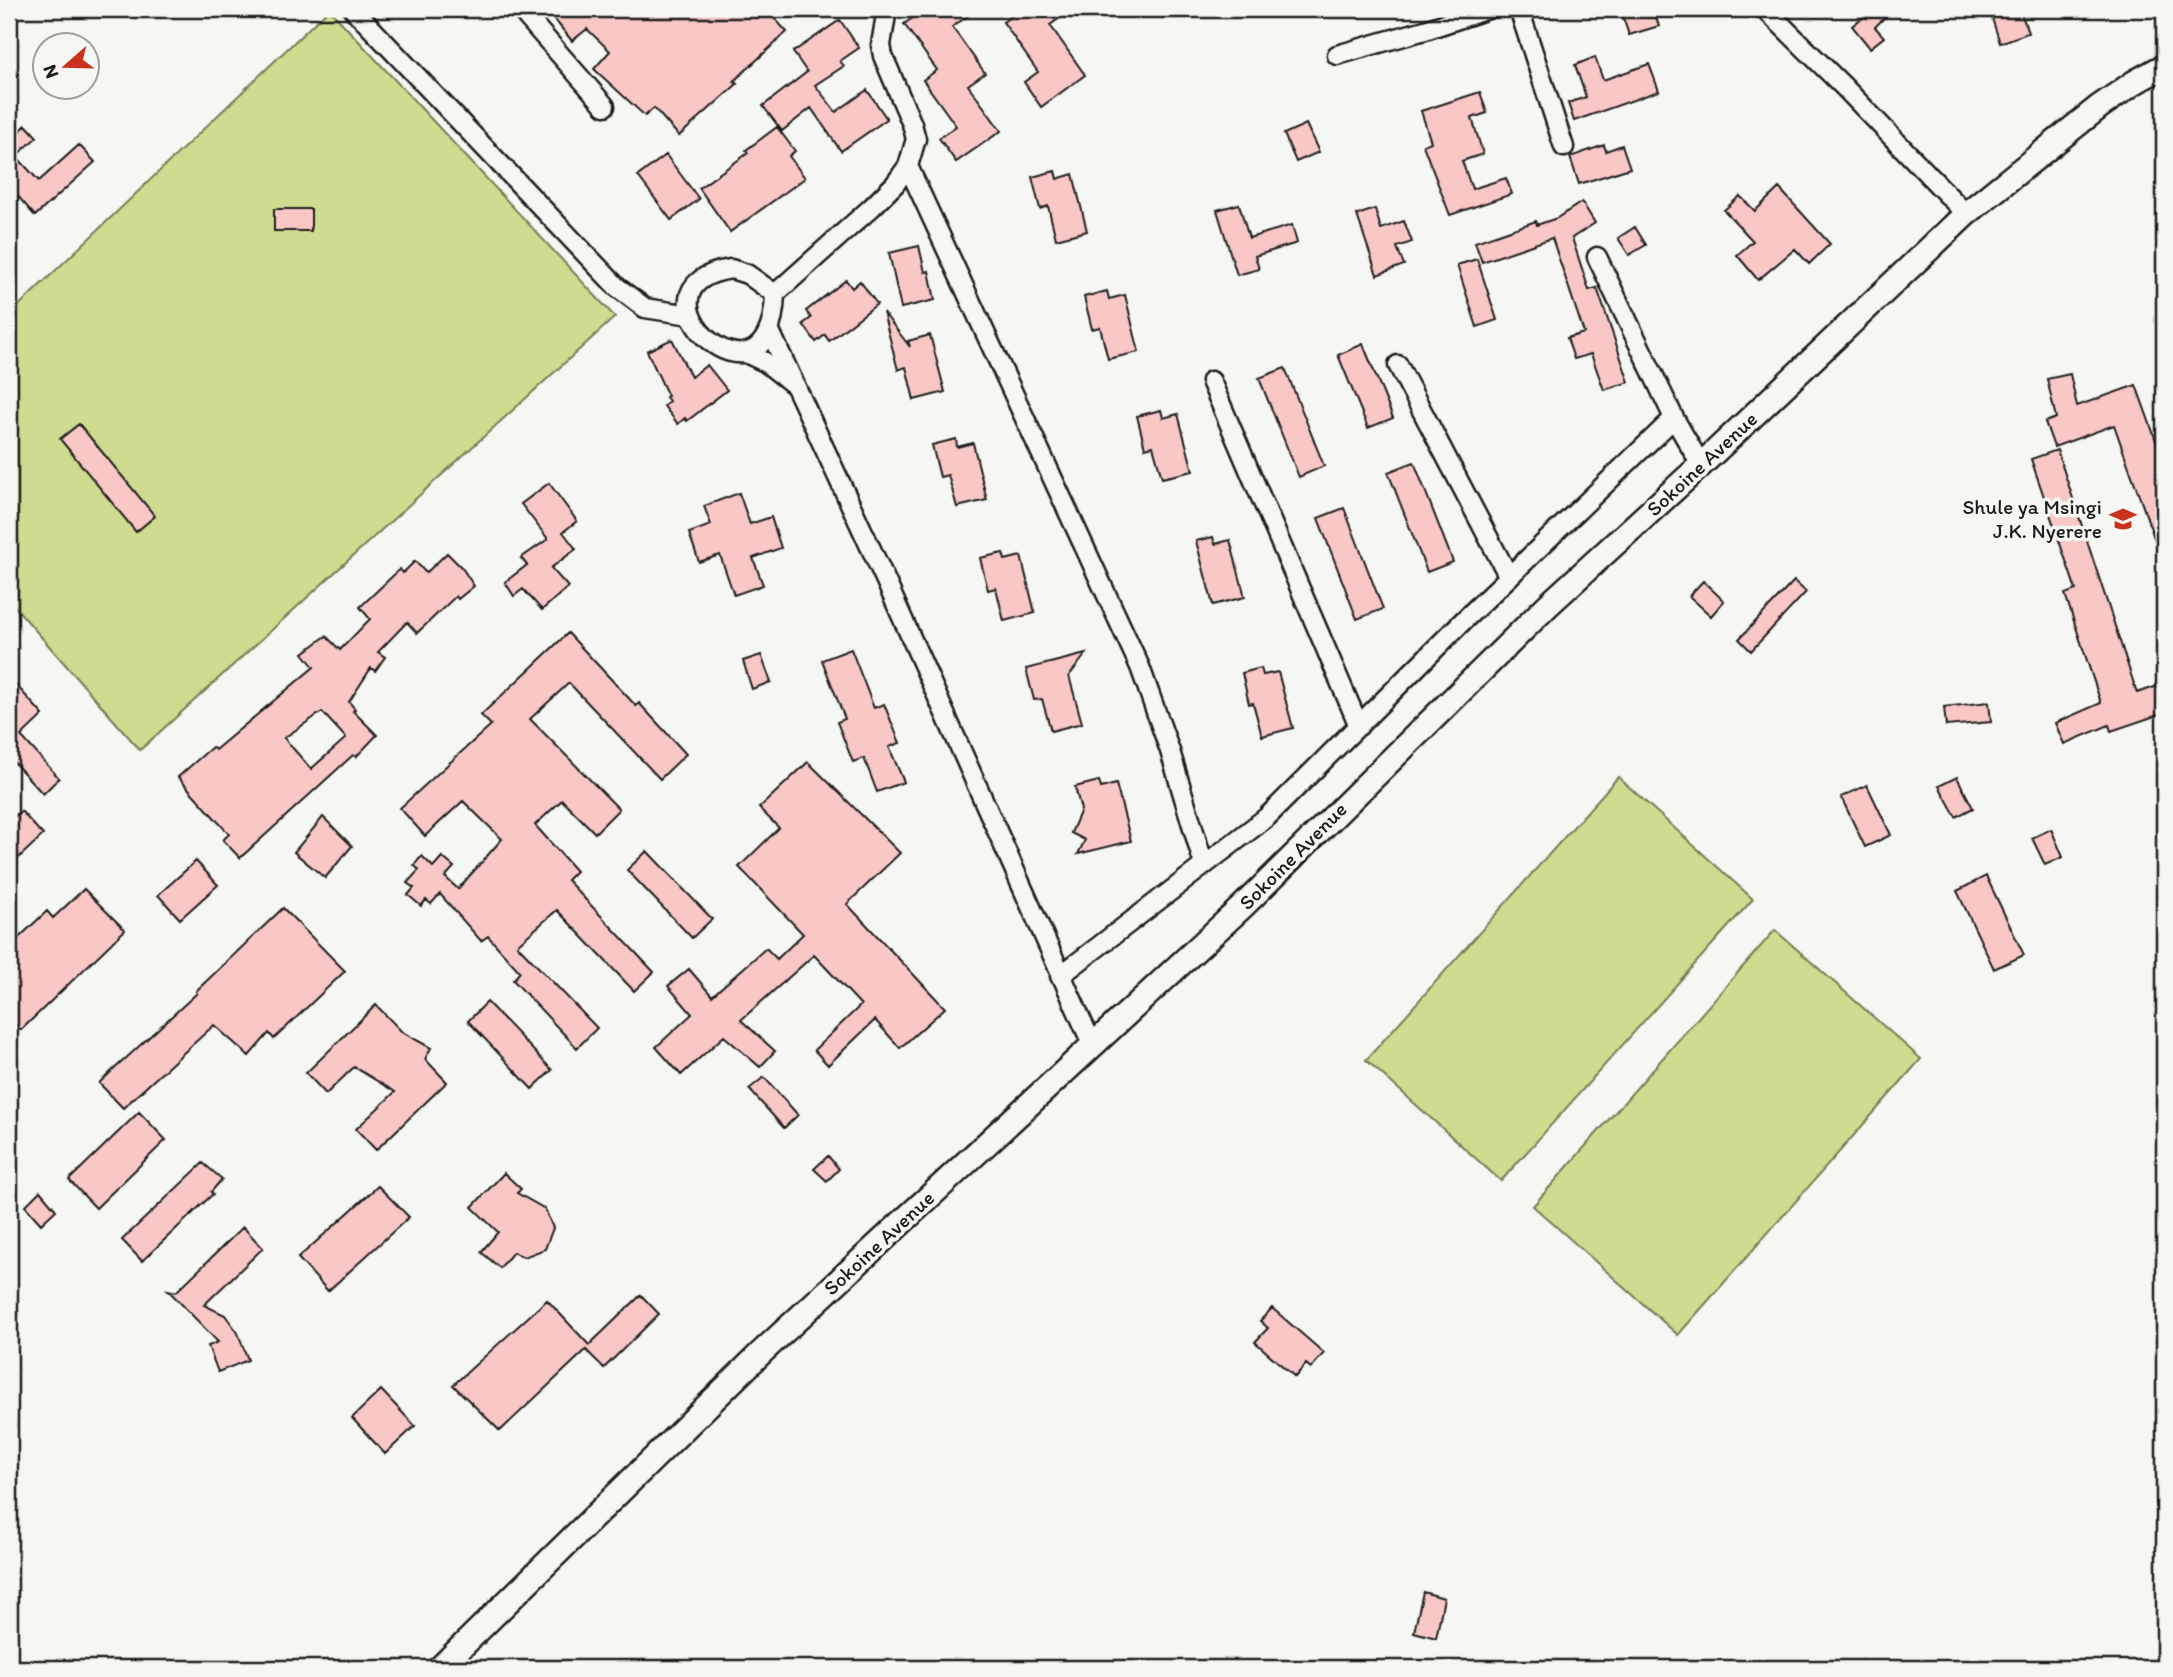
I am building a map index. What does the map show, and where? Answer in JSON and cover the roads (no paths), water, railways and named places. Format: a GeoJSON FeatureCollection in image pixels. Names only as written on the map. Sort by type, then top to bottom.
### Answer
{"type":"FeatureCollection","features":[{"type":"Feature","properties":{"kind":"street"},"geometry":{"type":"LineString","coordinates":[[353,9],[617,288],[645,308],[690,315]]}},
{"type":"Feature","properties":{"kind":"street"},"geometry":{"type":"LineString","coordinates":[[520,9],[605,106]]}},
{"type":"Feature","properties":{"kind":"street"},"geometry":{"type":"LineString","coordinates":[[746,353],[759,346],[770,331],[775,294],[895,184],[908,166],[916,139],[883,56],[881,45],[887,9]]}},
{"type":"Feature","properties":{"kind":"street"},"geometry":{"type":"LineString","coordinates":[[1337,55],[1488,9]]}},
{"type":"Feature","properties":{"kind":"street"},"geometry":{"type":"LineString","coordinates":[[1518,9],[1564,147]]}},
{"type":"Feature","properties":{"kind":"street"},"geometry":{"type":"LineString","coordinates":[[1765,9],[1966,214]]}},
{"type":"Feature","properties":{"kind":"street","name":"Sokoine Avenue"},"geometry":{"type":"LineString","coordinates":[[440,1668],[762,1352],[1243,906],[1547,606],[1701,466],[1966,214],[2099,107],[2164,66]]}},
{"type":"Feature","properties":{"kind":"street"},"geometry":{"type":"LineString","coordinates":[[908,166],[1140,667],[1170,751],[1204,865]]}},
{"type":"Feature","properties":{"kind":"street"},"geometry":{"type":"LineString","coordinates":[[1597,257],[1674,418],[1701,466]]}},
{"type":"Feature","properties":{"kind":"street"},"geometry":{"type":"LineString","coordinates":[[775,294],[747,274],[731,269],[713,272],[697,280],[690,294],[690,315],[698,331],[714,345],[732,352],[746,353],[765,362],[796,386]]}},
{"type":"Feature","properties":{"kind":"street"},"geometry":{"type":"LineString","coordinates":[[770,331],[885,579],[1092,1044]]}},
{"type":"Feature","properties":{"kind":"street"},"geometry":{"type":"LineString","coordinates":[[1398,365],[1509,577]]}},
{"type":"Feature","properties":{"kind":"street"},"geometry":{"type":"LineString","coordinates":[[1211,381],[1359,726]]}},
{"type":"Feature","properties":{"kind":"street"},"geometry":{"type":"LineString","coordinates":[[1060,976],[1267,817],[1320,762],[1674,418]]}},
{"type":"Feature","properties":{"kind":"place","name":"Shule ya Msingi J.K. Nyerere"},"geometry":{"type":"Point","coordinates":[2123,519]}}]}
